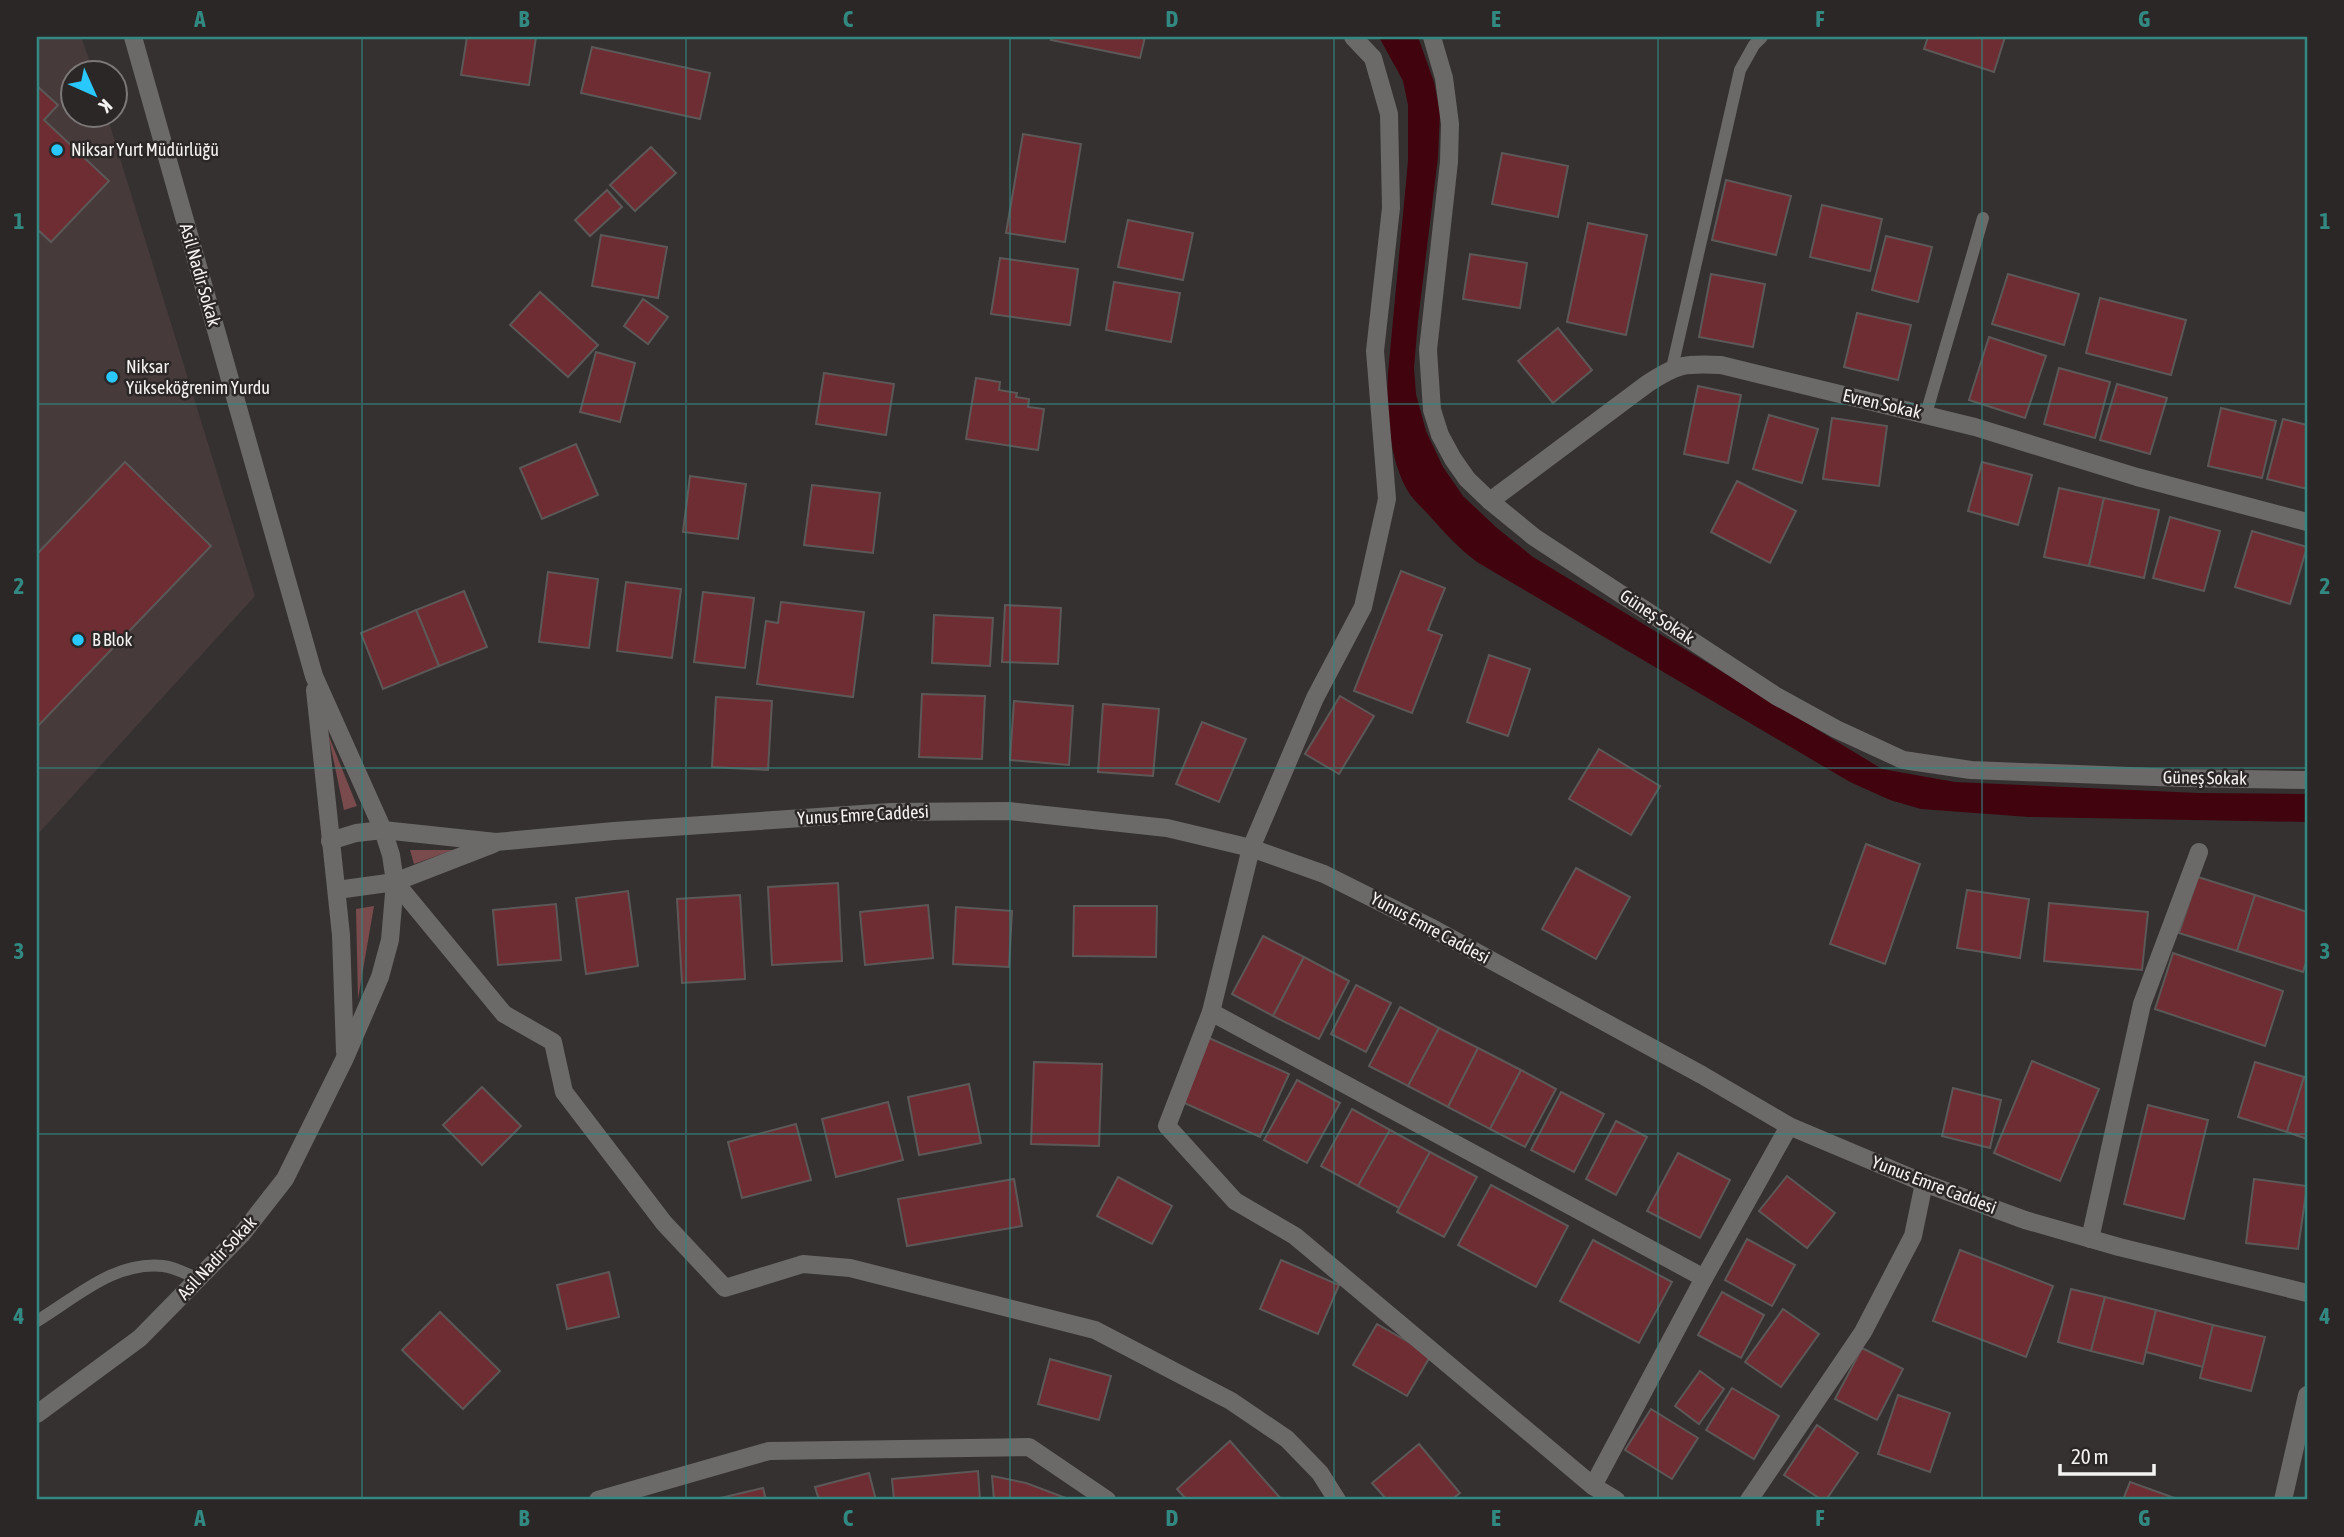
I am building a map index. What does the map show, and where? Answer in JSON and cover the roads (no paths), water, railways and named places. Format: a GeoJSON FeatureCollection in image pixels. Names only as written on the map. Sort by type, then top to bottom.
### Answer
{"type":"FeatureCollection","features":[{"type":"Feature","properties":{"kind":"street","name":"Asil Nadir Sokak"},"geometry":{"type":"LineString","coordinates":[[37,1414],[140,1338],[242,1234],[285,1179],[345,1058],[380,977],[390,940],[395,883],[391,855],[383,830],[314,676],[133,37]]}},
{"type":"Feature","properties":{"kind":"street"},"geometry":{"type":"LineString","coordinates":[[1353,37],[1373,58],[1389,114],[1391,208],[1376,351],[1387,499],[1363,607],[1315,698],[1251,848],[1211,1012],[1167,1126],[1235,1201],[1295,1236],[1593,1486],[1616,1500]]}},
{"type":"Feature","properties":{"kind":"street","name":"Güneş Sokak"},"geometry":{"type":"LineString","coordinates":[[1432,37],[1444,78],[1450,124],[1449,162],[1428,350],[1432,410],[1446,447],[1467,480],[1490,501],[1534,537],[1776,696],[1846,734],[1903,760],[1985,770],[2307,780]]}},
{"type":"Feature","properties":{"kind":"street","name":"Evren Sokak"},"geometry":{"type":"LineString","coordinates":[[1490,501],[1647,384],[1672,368],[1693,363],[1721,365],[1975,426],[2137,477],[2307,522]]}},
{"type":"Feature","properties":{"kind":"street","name":"Asil Nadir Sokak"},"geometry":{"type":"LineString","coordinates":[[314,676],[341,935],[345,1058]]}},
{"type":"Feature","properties":{"kind":"street","name":"Yunus Emre Caddesi"},"geometry":{"type":"LineString","coordinates":[[330,841],[356,833],[383,830],[496,842],[891,812],[1009,811],[1167,828],[1251,848],[1324,874],[1690,1068],[1789,1126],[1924,1183],[2025,1220],[2090,1239],[2307,1293]]}},
{"type":"Feature","properties":{"kind":"street","name":"Yunus Emre Caddesi"},"geometry":{"type":"LineString","coordinates":[[337,890],[395,883],[496,842]]}},
{"type":"Feature","properties":{"kind":"street"},"geometry":{"type":"LineString","coordinates":[[2090,1239],[2142,1004],[2199,852]]}},
{"type":"Feature","properties":{"kind":"street"},"geometry":{"type":"LineString","coordinates":[[395,883],[505,1014],[553,1042],[564,1092],[664,1223],[725,1287],[803,1264],[850,1269],[1095,1330],[1231,1401],[1287,1439],[1321,1473],[1337,1500]]}},
{"type":"Feature","properties":{"kind":"street"},"geometry":{"type":"LineString","coordinates":[[1211,1012],[1704,1278]]}},
{"type":"Feature","properties":{"kind":"street"},"geometry":{"type":"LineString","coordinates":[[1593,1486],[1789,1126]]}},
{"type":"Feature","properties":{"kind":"street"},"geometry":{"type":"LineString","coordinates":[[1749,1500],[1863,1332],[1913,1236],[1924,1183]]}},
{"type":"Feature","properties":{"kind":"street"},"geometry":{"type":"LineString","coordinates":[[2283,1500],[2307,1395]]}},
{"type":"Feature","properties":{"kind":"street"},"geometry":{"type":"LineString","coordinates":[[598,1500],[769,1451],[1029,1447],[1107,1500]]}},
{"type":"Feature","properties":{"kind":"lane"},"geometry":{"type":"LineString","coordinates":[[1672,368],[1740,70],[1754,45],[1762,37]]}},
{"type":"Feature","properties":{"kind":"lane"},"geometry":{"type":"LineString","coordinates":[[1926,414],[1983,218]]}},
{"type":"Feature","properties":{"kind":"lane"},"geometry":{"type":"LineString","coordinates":[[37,1321],[114,1272],[137,1266],[166,1266],[199,1279]]}},
{"type":"Feature","properties":{"kind":"place","name":"Niksar Yurt Müdürlüğü"},"geometry":{"type":"Point","coordinates":[57,150]}},
{"type":"Feature","properties":{"kind":"place","name":"Niksar Yükseköğrenim Yurdu"},"geometry":{"type":"Point","coordinates":[112,377]}},
{"type":"Feature","properties":{"kind":"place","name":"B Blok"},"geometry":{"type":"Point","coordinates":[78,640]}}]}
